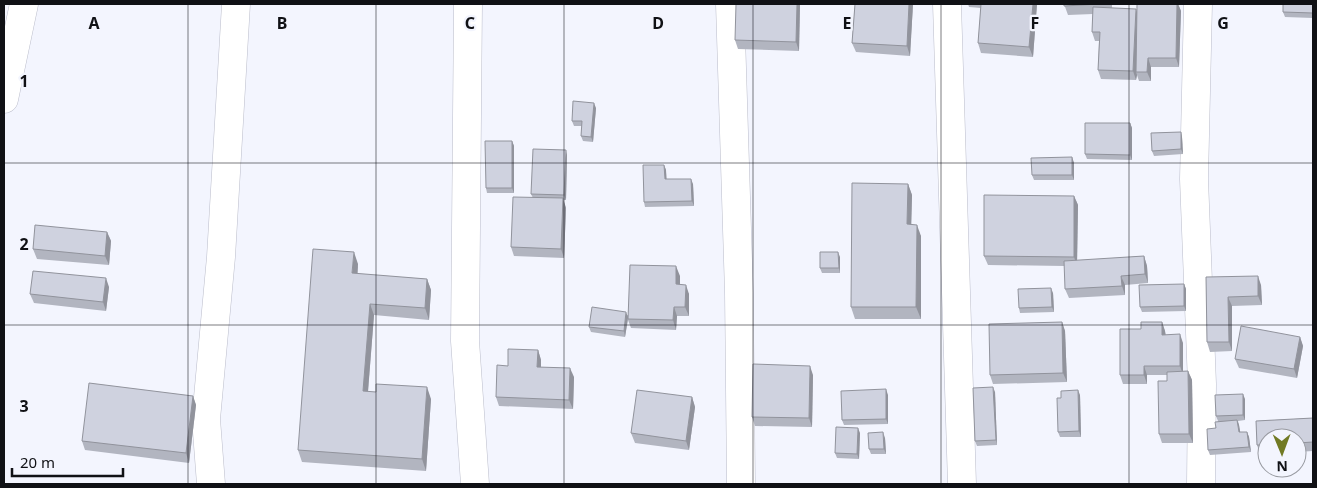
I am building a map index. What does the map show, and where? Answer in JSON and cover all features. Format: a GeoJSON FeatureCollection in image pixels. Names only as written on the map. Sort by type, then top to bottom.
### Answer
{"type":"FeatureCollection","features":[{"type":"Feature","properties":{"kind":"street"},"geometry":{"type":"LineString","coordinates":[[4,99],[24,4]]}},
{"type":"Feature","properties":{"kind":"street"},"geometry":{"type":"LineString","coordinates":[[211,484],[206,419],[221,257],[236,4]]}},
{"type":"Feature","properties":{"kind":"street"},"geometry":{"type":"LineString","coordinates":[[468,4],[465,341],[475,484]]}},
{"type":"Feature","properties":{"kind":"street"},"geometry":{"type":"LineString","coordinates":[[730,4],[739,293],[741,484]]}},
{"type":"Feature","properties":{"kind":"street"},"geometry":{"type":"LineString","coordinates":[[947,4],[962,484]]}},
{"type":"Feature","properties":{"kind":"street"},"geometry":{"type":"LineString","coordinates":[[1198,4],[1194,179],[1202,384],[1201,484]]}},
{"type":"Feature","properties":{"kind":"building"},"geometry":{"type":"Polygon","coordinates":[[[736,4],[797,4],[796,42],[735,40],[736,4]]]}},
{"type":"Feature","properties":{"kind":"building"},"geometry":{"type":"Polygon","coordinates":[[[855,4],[909,4],[907,46],[852,43],[855,4]]]}},
{"type":"Feature","properties":{"kind":"building"},"geometry":{"type":"Polygon","coordinates":[[[981,4],[1033,4],[1029,47],[978,43],[981,4]]]}},
{"type":"Feature","properties":{"kind":"building"},"geometry":{"type":"Polygon","coordinates":[[[1064,4],[1100,4],[1064,6],[1064,4]]]}},
{"type":"Feature","properties":{"kind":"building"},"geometry":{"type":"Polygon","coordinates":[[[1137,4],[1177,4],[1176,58],[1148,58],[1147,72],[1136,72],[1137,4]]]}},
{"type":"Feature","properties":{"kind":"building"},"geometry":{"type":"Polygon","coordinates":[[[1283,4],[1313,4],[1313,13],[1283,12],[1283,4]]]}},
{"type":"Feature","properties":{"kind":"building"},"geometry":{"type":"Polygon","coordinates":[[[1093,7],[1136,9],[1133,71],[1098,70],[1100,32],[1092,32],[1093,7]]]}},
{"type":"Feature","properties":{"kind":"building"},"geometry":{"type":"Polygon","coordinates":[[[573,101],[594,103],[591,137],[581,136],[582,121],[572,121],[573,101]]]}},
{"type":"Feature","properties":{"kind":"building"},"geometry":{"type":"Polygon","coordinates":[[[1085,123],[1130,123],[1130,155],[1085,154],[1085,123]]]}},
{"type":"Feature","properties":{"kind":"building"},"geometry":{"type":"Polygon","coordinates":[[[1181,132],[1181,149],[1152,151],[1151,133],[1181,132]]]}},
{"type":"Feature","properties":{"kind":"building"},"geometry":{"type":"Polygon","coordinates":[[[485,141],[512,141],[512,188],[486,188],[485,141]]]}},
{"type":"Feature","properties":{"kind":"building"},"geometry":{"type":"Polygon","coordinates":[[[533,149],[566,150],[564,195],[531,194],[533,149]]]}},
{"type":"Feature","properties":{"kind":"building"},"geometry":{"type":"Polygon","coordinates":[[[1072,157],[1072,175],[1032,175],[1031,158],[1072,157]]]}},
{"type":"Feature","properties":{"kind":"building"},"geometry":{"type":"Polygon","coordinates":[[[643,165],[664,165],[665,179],[691,179],[692,201],[644,202],[643,165]]]}},
{"type":"Feature","properties":{"kind":"building"},"geometry":{"type":"Polygon","coordinates":[[[852,183],[908,184],[907,224],[917,225],[916,307],[851,307],[852,183]]]}},
{"type":"Feature","properties":{"kind":"building"},"geometry":{"type":"Polygon","coordinates":[[[984,195],[1074,196],[1074,257],[984,256],[984,195]]]}},
{"type":"Feature","properties":{"kind":"building"},"geometry":{"type":"Polygon","coordinates":[[[513,197],[563,198],[561,249],[511,247],[513,197]]]}},
{"type":"Feature","properties":{"kind":"building"},"geometry":{"type":"Polygon","coordinates":[[[35,225],[107,232],[105,256],[33,249],[35,225]]]}},
{"type":"Feature","properties":{"kind":"building"},"geometry":{"type":"Polygon","coordinates":[[[313,249],[354,252],[352,273],[427,279],[425,308],[370,304],[363,391],[376,392],[376,384],[427,387],[422,459],[298,450],[313,249]]]}},
{"type":"Feature","properties":{"kind":"building"},"geometry":{"type":"Polygon","coordinates":[[[820,252],[838,252],[839,268],[820,268],[820,252]]]}},
{"type":"Feature","properties":{"kind":"building"},"geometry":{"type":"Polygon","coordinates":[[[1144,256],[1145,274],[1121,276],[1122,286],[1065,289],[1064,261],[1144,256]]]}},
{"type":"Feature","properties":{"kind":"building"},"geometry":{"type":"Polygon","coordinates":[[[630,265],[676,266],[676,284],[686,285],[685,307],[674,307],[673,320],[628,319],[630,265]]]}},
{"type":"Feature","properties":{"kind":"building"},"geometry":{"type":"Polygon","coordinates":[[[33,271],[106,278],[103,302],[30,294],[33,271]]]}},
{"type":"Feature","properties":{"kind":"building"},"geometry":{"type":"Polygon","coordinates":[[[1258,276],[1258,296],[1228,297],[1229,342],[1207,342],[1206,277],[1258,276]]]}},
{"type":"Feature","properties":{"kind":"building"},"geometry":{"type":"Polygon","coordinates":[[[1184,284],[1184,306],[1140,307],[1139,285],[1184,284]]]}},
{"type":"Feature","properties":{"kind":"building"},"geometry":{"type":"Polygon","coordinates":[[[1051,288],[1052,307],[1019,308],[1018,289],[1051,288]]]}},
{"type":"Feature","properties":{"kind":"building"},"geometry":{"type":"Polygon","coordinates":[[[592,307],[626,312],[624,331],[589,327],[592,307]]]}},
{"type":"Feature","properties":{"kind":"building"},"geometry":{"type":"Polygon","coordinates":[[[1062,322],[1063,373],[990,375],[989,324],[1062,322]]]}},
{"type":"Feature","properties":{"kind":"building"},"geometry":{"type":"Polygon","coordinates":[[[1141,322],[1162,322],[1162,335],[1180,334],[1180,366],[1144,366],[1144,375],[1120,375],[1120,329],[1141,329],[1141,322]]]}},
{"type":"Feature","properties":{"kind":"building"},"geometry":{"type":"Polygon","coordinates":[[[1241,326],[1300,337],[1294,369],[1235,359],[1241,326]]]}},
{"type":"Feature","properties":{"kind":"building"},"geometry":{"type":"Polygon","coordinates":[[[508,349],[538,350],[537,367],[570,368],[569,400],[496,397],[497,365],[508,366],[508,349]]]}},
{"type":"Feature","properties":{"kind":"building"},"geometry":{"type":"Polygon","coordinates":[[[753,364],[810,366],[809,418],[752,417],[753,364]]]}},
{"type":"Feature","properties":{"kind":"building"},"geometry":{"type":"Polygon","coordinates":[[[1188,371],[1189,434],[1159,434],[1158,381],[1167,381],[1167,372],[1188,371]]]}},
{"type":"Feature","properties":{"kind":"building"},"geometry":{"type":"Polygon","coordinates":[[[89,383],[193,396],[186,453],[82,441],[89,383]]]}},
{"type":"Feature","properties":{"kind":"building"},"geometry":{"type":"Polygon","coordinates":[[[993,387],[996,440],[975,441],[973,388],[993,387]]]}},
{"type":"Feature","properties":{"kind":"building"},"geometry":{"type":"Polygon","coordinates":[[[886,389],[886,419],[842,420],[841,391],[886,389]]]}},
{"type":"Feature","properties":{"kind":"building"},"geometry":{"type":"Polygon","coordinates":[[[637,390],[692,397],[686,441],[631,433],[637,390]]]}},
{"type":"Feature","properties":{"kind":"building"},"geometry":{"type":"Polygon","coordinates":[[[1078,390],[1079,431],[1058,432],[1057,398],[1061,398],[1061,391],[1078,390]]]}},
{"type":"Feature","properties":{"kind":"building"},"geometry":{"type":"Polygon","coordinates":[[[1243,394],[1243,415],[1216,416],[1215,395],[1243,394]]]}},
{"type":"Feature","properties":{"kind":"building"},"geometry":{"type":"Polygon","coordinates":[[[1313,418],[1313,442],[1307,442],[1307,428],[1257,428],[1257,445],[1256,421],[1313,418]]]}},
{"type":"Feature","properties":{"kind":"building"},"geometry":{"type":"Polygon","coordinates":[[[1237,420],[1239,432],[1247,432],[1249,447],[1208,450],[1207,429],[1216,428],[1215,422],[1237,420]]]}},
{"type":"Feature","properties":{"kind":"building"},"geometry":{"type":"Polygon","coordinates":[[[836,427],[858,428],[857,454],[835,453],[836,427]]]}},
{"type":"Feature","properties":{"kind":"building"},"geometry":{"type":"Polygon","coordinates":[[[883,432],[884,449],[869,449],[868,433],[883,432]]]}}]}
